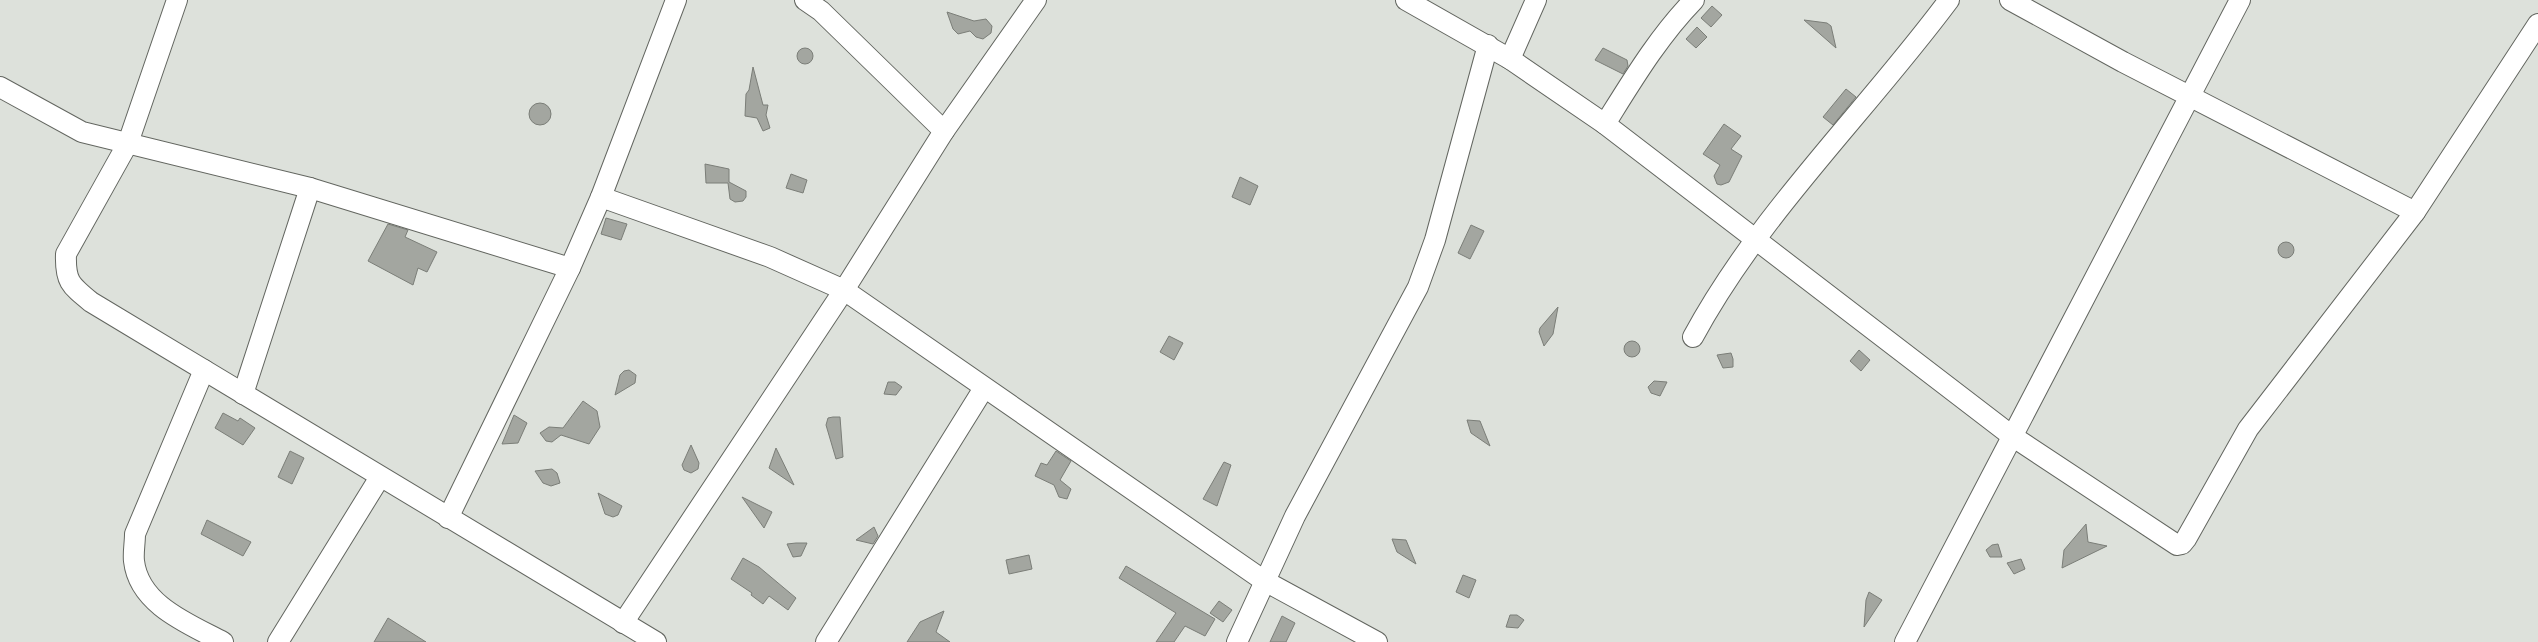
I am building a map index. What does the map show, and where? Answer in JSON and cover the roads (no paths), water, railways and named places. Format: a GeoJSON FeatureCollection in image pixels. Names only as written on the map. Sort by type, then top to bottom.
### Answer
{"type":"FeatureCollection","features":[{"type":"Feature","properties":{"kind":"street"},"geometry":{"type":"LineString","coordinates":[[177,0],[128,143],[66,254],[66,273],[76,289],[91,302],[656,642]]}},
{"type":"Feature","properties":{"kind":"street"},"geometry":{"type":"LineString","coordinates":[[448,518],[570,268],[601,197],[676,0]]}},
{"type":"Feature","properties":{"kind":"street"},"geometry":{"type":"LineString","coordinates":[[623,623],[844,290],[944,131],[1036,0]]}},
{"type":"Feature","properties":{"kind":"street"},"geometry":{"type":"LineString","coordinates":[[1406,0],[1488,45],[1605,124],[2012,436],[2170,542],[2177,545],[2182,544],[2248,428],[2415,212],[2538,24]]}},
{"type":"Feature","properties":{"kind":"street"},"geometry":{"type":"LineString","coordinates":[[1510,59],[1536,0]]}},
{"type":"Feature","properties":{"kind":"street"},"geometry":{"type":"LineString","coordinates":[[1605,124],[1646,60],[1677,17],[1694,0]]}},
{"type":"Feature","properties":{"kind":"street"},"geometry":{"type":"LineString","coordinates":[[1692,337],[1722,288],[1826,149],[1922,36],[1949,0]]}},
{"type":"Feature","properties":{"kind":"street"},"geometry":{"type":"LineString","coordinates":[[2010,0],[2052,25],[2415,212]]}},
{"type":"Feature","properties":{"kind":"street"},"geometry":{"type":"LineString","coordinates":[[1905,642],[2240,0]]}},
{"type":"Feature","properties":{"kind":"street"},"geometry":{"type":"LineString","coordinates":[[818,4],[944,131]]}},
{"type":"Feature","properties":{"kind":"street"},"geometry":{"type":"LineString","coordinates":[[1237,642],[1263,580],[1298,509],[1418,287],[1436,240],[1488,45]]}},
{"type":"Feature","properties":{"kind":"street"},"geometry":{"type":"LineString","coordinates":[[0,87],[82,132],[310,188],[570,268]]}},
{"type":"Feature","properties":{"kind":"street"},"geometry":{"type":"LineString","coordinates":[[243,394],[310,188]]}},
{"type":"Feature","properties":{"kind":"street"},"geometry":{"type":"LineString","coordinates":[[601,197],[770,257],[844,290],[1263,580],[1377,642]]}},
{"type":"Feature","properties":{"kind":"street"},"geometry":{"type":"LineString","coordinates":[[204,370],[135,534],[134,562],[143,588],[165,610],[223,642]]}},
{"type":"Feature","properties":{"kind":"street"},"geometry":{"type":"LineString","coordinates":[[826,642],[984,388]]}},
{"type":"Feature","properties":{"kind":"street"},"geometry":{"type":"LineString","coordinates":[[278,642],[380,477]]}}]}
